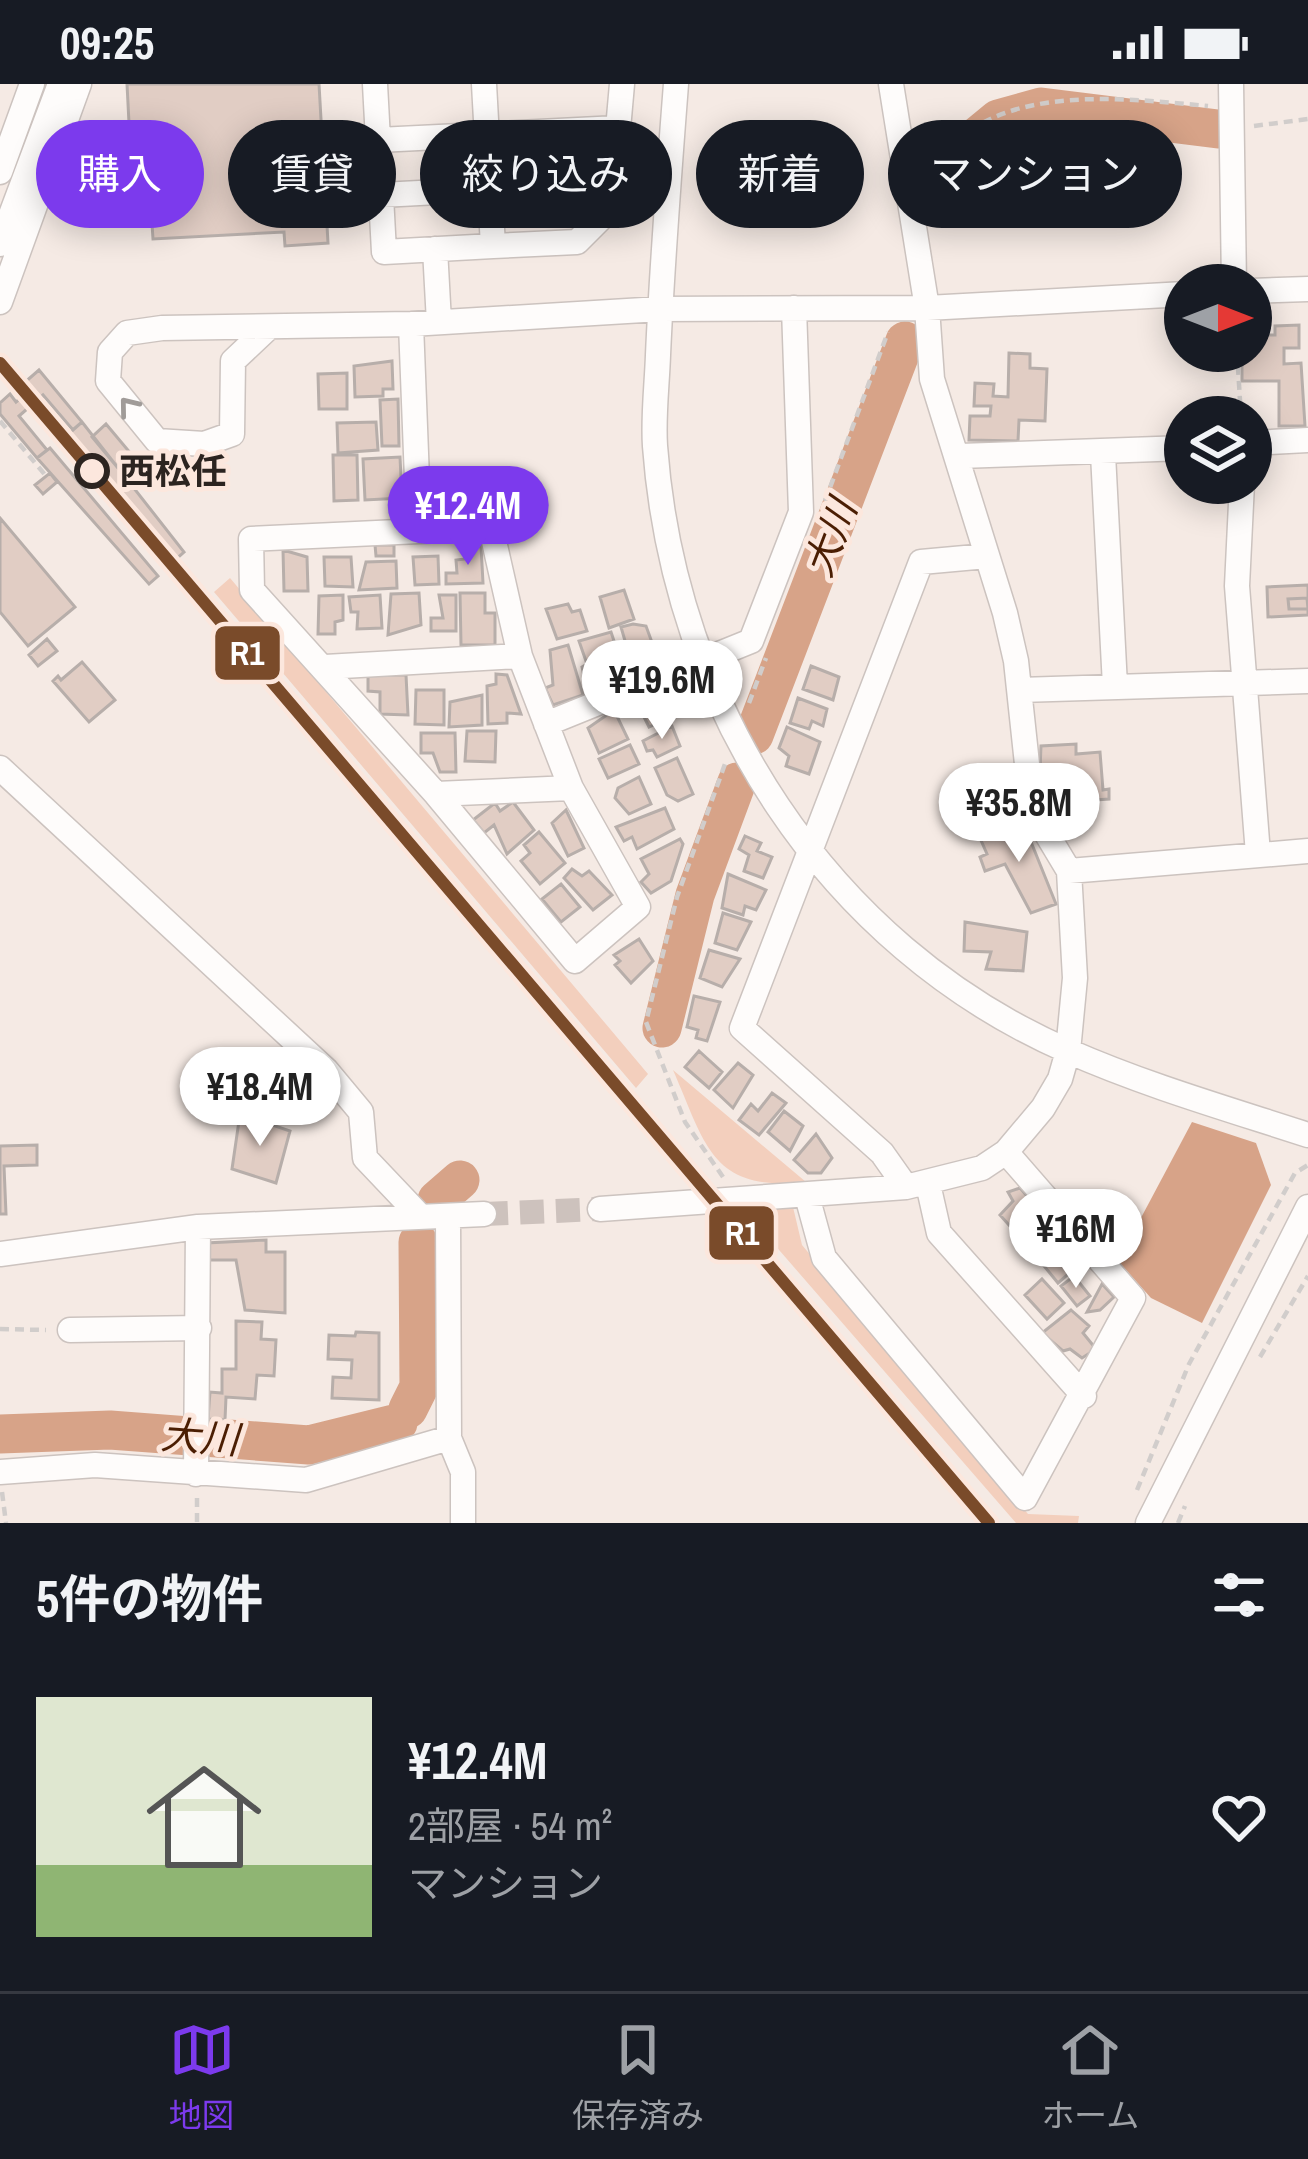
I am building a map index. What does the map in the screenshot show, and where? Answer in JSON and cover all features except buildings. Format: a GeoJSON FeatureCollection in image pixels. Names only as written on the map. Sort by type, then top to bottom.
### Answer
{"type":"FeatureCollection","features":[{"type":"Feature","properties":{"kind":"street"},"geometry":{"type":"LineString","coordinates":[[0,172],[32,84]]}},
{"type":"Feature","properties":{"kind":"street"},"geometry":{"type":"LineString","coordinates":[[0,244],[60,84]]}},
{"type":"Feature","properties":{"kind":"street"},"geometry":{"type":"LineString","coordinates":[[0,302],[79,84]]}},
{"type":"Feature","properties":{"kind":"street"},"geometry":{"type":"LineString","coordinates":[[375,84],[377,120]]}},
{"type":"Feature","properties":{"kind":"street"},"geometry":{"type":"LineString","coordinates":[[484,84],[486,120]]}},
{"type":"Feature","properties":{"kind":"street"},"geometry":{"type":"LineString","coordinates":[[619,120],[622,84]]}},
{"type":"Feature","properties":{"kind":"street"},"geometry":{"type":"LineString","coordinates":[[676,84],[655,445],[680,597],[758,784],[811,853],[882,928],[992,1011],[1068,1051],[1308,1135]]}},
{"type":"Feature","properties":{"kind":"street"},"geometry":{"type":"LineString","coordinates":[[891,84],[897,120]]}},
{"type":"Feature","properties":{"kind":"street"},"geometry":{"type":"LineString","coordinates":[[1232,107],[1234,264]]}},
{"type":"Feature","properties":{"kind":"street"},"geometry":{"type":"LineString","coordinates":[[383,228],[384,252],[577,242],[591,228]]}},
{"type":"Feature","properties":{"kind":"street"},"geometry":{"type":"LineString","coordinates":[[492,228],[493,246]]}},
{"type":"Feature","properties":{"kind":"street"},"geometry":{"type":"LineString","coordinates":[[600,1209],[917,1186],[982,1168],[1006,1152],[1060,1079],[1068,1051],[1075,978],[1069,872],[1042,826],[1030,792],[1009,629],[960,456],[932,379],[914,228]]}},
{"type":"Feature","properties":{"kind":"street"},"geometry":{"type":"LineString","coordinates":[[436,249],[440,322]]}},
{"type":"Feature","properties":{"kind":"street"},"geometry":{"type":"LineString","coordinates":[[1272,290],[1308,289]]}},
{"type":"Feature","properties":{"kind":"street"},"geometry":{"type":"LineString","coordinates":[[267,329],[232,361],[232,434],[203,444],[157,441],[109,381],[110,352],[127,333],[411,324],[660,309],[926,308],[1164,295]]}},
{"type":"Feature","properties":{"kind":"street"},"geometry":{"type":"LineString","coordinates":[[546,724],[752,640],[801,512],[794,308]]}},
{"type":"Feature","properties":{"kind":"street"},"geometry":{"type":"LineString","coordinates":[[411,324],[418,531]]}},
{"type":"Feature","properties":{"kind":"street"},"geometry":{"type":"LineString","coordinates":[[1272,442],[1308,440]]}},
{"type":"Feature","properties":{"kind":"street"},"geometry":{"type":"LineString","coordinates":[[960,456],[1164,450]]}},
{"type":"Feature","properties":{"kind":"street"},"geometry":{"type":"LineString","coordinates":[[1103,454],[1115,686]]}},
{"type":"Feature","properties":{"kind":"street"},"geometry":{"type":"LineString","coordinates":[[1241,504],[1237,586],[1258,854]]}},
{"type":"Feature","properties":{"kind":"street"},"geometry":{"type":"LineString","coordinates":[[491,528],[520,656],[546,724],[571,788],[638,907],[575,961],[436,794],[252,590],[251,539],[418,531],[491,528]]}},
{"type":"Feature","properties":{"kind":"street"},"geometry":{"type":"LineString","coordinates":[[987,556],[921,562],[742,1028],[917,1186],[939,1233],[1084,1396]]}},
{"type":"Feature","properties":{"kind":"street"},"geometry":{"type":"LineString","coordinates":[[325,667],[520,656]]}},
{"type":"Feature","properties":{"kind":"street"},"geometry":{"type":"LineString","coordinates":[[1020,690],[1308,681]]}},
{"type":"Feature","properties":{"kind":"street"},"geometry":{"type":"LineString","coordinates":[[0,768],[326,1070],[361,1112],[365,1157],[421,1217]]}},
{"type":"Feature","properties":{"kind":"street"},"geometry":{"type":"LineString","coordinates":[[436,794],[571,788]]}},
{"type":"Feature","properties":{"kind":"street"},"geometry":{"type":"LineString","coordinates":[[1069,872],[1308,851]]}},
{"type":"Feature","properties":{"kind":"street"},"geometry":{"type":"LineString","coordinates":[[807,1196],[824,1258],[1025,1498],[1133,1298],[1006,1152]]}},
{"type":"Feature","properties":{"kind":"street"},"geometry":{"type":"LineString","coordinates":[[1148,1523],[1308,1207]]}},
{"type":"Feature","properties":{"kind":"street"},"geometry":{"type":"LineString","coordinates":[[0,1254],[198,1227],[484,1214]]}},
{"type":"Feature","properties":{"kind":"street"},"geometry":{"type":"LineString","coordinates":[[448,1216],[449,1438],[463,1472],[463,1523]]}},
{"type":"Feature","properties":{"kind":"street"},"geometry":{"type":"LineString","coordinates":[[197,1461],[198,1227]]}},
{"type":"Feature","properties":{"kind":"street"},"geometry":{"type":"LineString","coordinates":[[70,1330],[199,1328]]}},
{"type":"Feature","properties":{"kind":"street"},"geometry":{"type":"LineString","coordinates":[[0,1476],[95,1465],[197,1461],[306,1480],[449,1438]]}},
{"type":"Feature","properties":{"kind":"path"},"geometry":{"type":"LineString","coordinates":[[1064,91],[1308,118]]}},
{"type":"Feature","properties":{"kind":"path"},"geometry":{"type":"LineString","coordinates":[[973,120],[992,106]]}},
{"type":"Feature","properties":{"kind":"path"},"geometry":{"type":"LineString","coordinates":[[0,421],[46,476]]}},
{"type":"Feature","properties":{"kind":"path"},"geometry":{"type":"LineString","coordinates":[[1132,1503],[1189,1364],[1294,1173],[1308,1165]]}},
{"type":"Feature","properties":{"kind":"path"},"geometry":{"type":"LineString","coordinates":[[0,1329],[70,1330]]}},
{"type":"Feature","properties":{"kind":"path"},"geometry":{"type":"LineString","coordinates":[[0,1476],[6,1523]]}},
{"type":"Feature","properties":{"kind":"shaded area"},"geometry":{"type":"Polygon","coordinates":[[[230,578],[648,1074],[636,1088],[214,592],[230,578]]]}},
{"type":"Feature","properties":{"kind":"shaded area"},"geometry":{"type":"Polygon","coordinates":[[[673,1070],[806,1182],[774,1183],[731,1171],[705,1141],[673,1070]]]}},
{"type":"Feature","properties":{"kind":"shaded area"},"geometry":{"type":"Polygon","coordinates":[[[1192,1122],[1256,1143],[1271,1185],[1202,1323],[1151,1298],[1118,1261],[1192,1122]]]}},
{"type":"Feature","properties":{"kind":"shaded area"},"geometry":{"type":"Polygon","coordinates":[[[793,1207],[802,1245],[1028,1514],[1079,1516],[1078,1523],[1016,1523],[760,1228],[752,1208],[793,1207]]]}},
{"type":"Feature","properties":{"kind":"waterway","name":"大川"},"geometry":{"type":"LineString","coordinates":[[997,120],[1041,107],[1146,120]]}},
{"type":"Feature","properties":{"kind":"waterway","name":"大川"},"geometry":{"type":"LineString","coordinates":[[1182,125],[1218,129]]}},
{"type":"Feature","properties":{"kind":"waterway","name":"大川"},"geometry":{"type":"LineString","coordinates":[[754,735],[905,341]]}},
{"type":"Feature","properties":{"kind":"waterway","name":"大川"},"geometry":{"type":"LineString","coordinates":[[662,1028],[695,895],[737,782]]}},
{"type":"Feature","properties":{"kind":"waterway","name":"大川"},"geometry":{"type":"LineString","coordinates":[[437,1200],[460,1180]]}},
{"type":"Feature","properties":{"kind":"waterway","name":"大川"},"geometry":{"type":"LineString","coordinates":[[408,1409],[419,1387],[418,1242]]}},
{"type":"Feature","properties":{"kind":"waterway","name":"大川"},"geometry":{"type":"LineString","coordinates":[[0,1434],[110,1430],[309,1445],[398,1423]]}},
{"type":"Feature","properties":{"kind":"tunnel"},"geometry":{"type":"LineString","coordinates":[[484,1214],[600,1209]]}},
{"type":"Feature","properties":{"kind":"transit line","name":"R1"},"geometry":{"type":"LineString","coordinates":[[0,363],[989,1523]]}},
{"type":"Feature","properties":{"kind":"place","name":"西松任"},"geometry":{"type":"Point","coordinates":[92,471]}}]}
